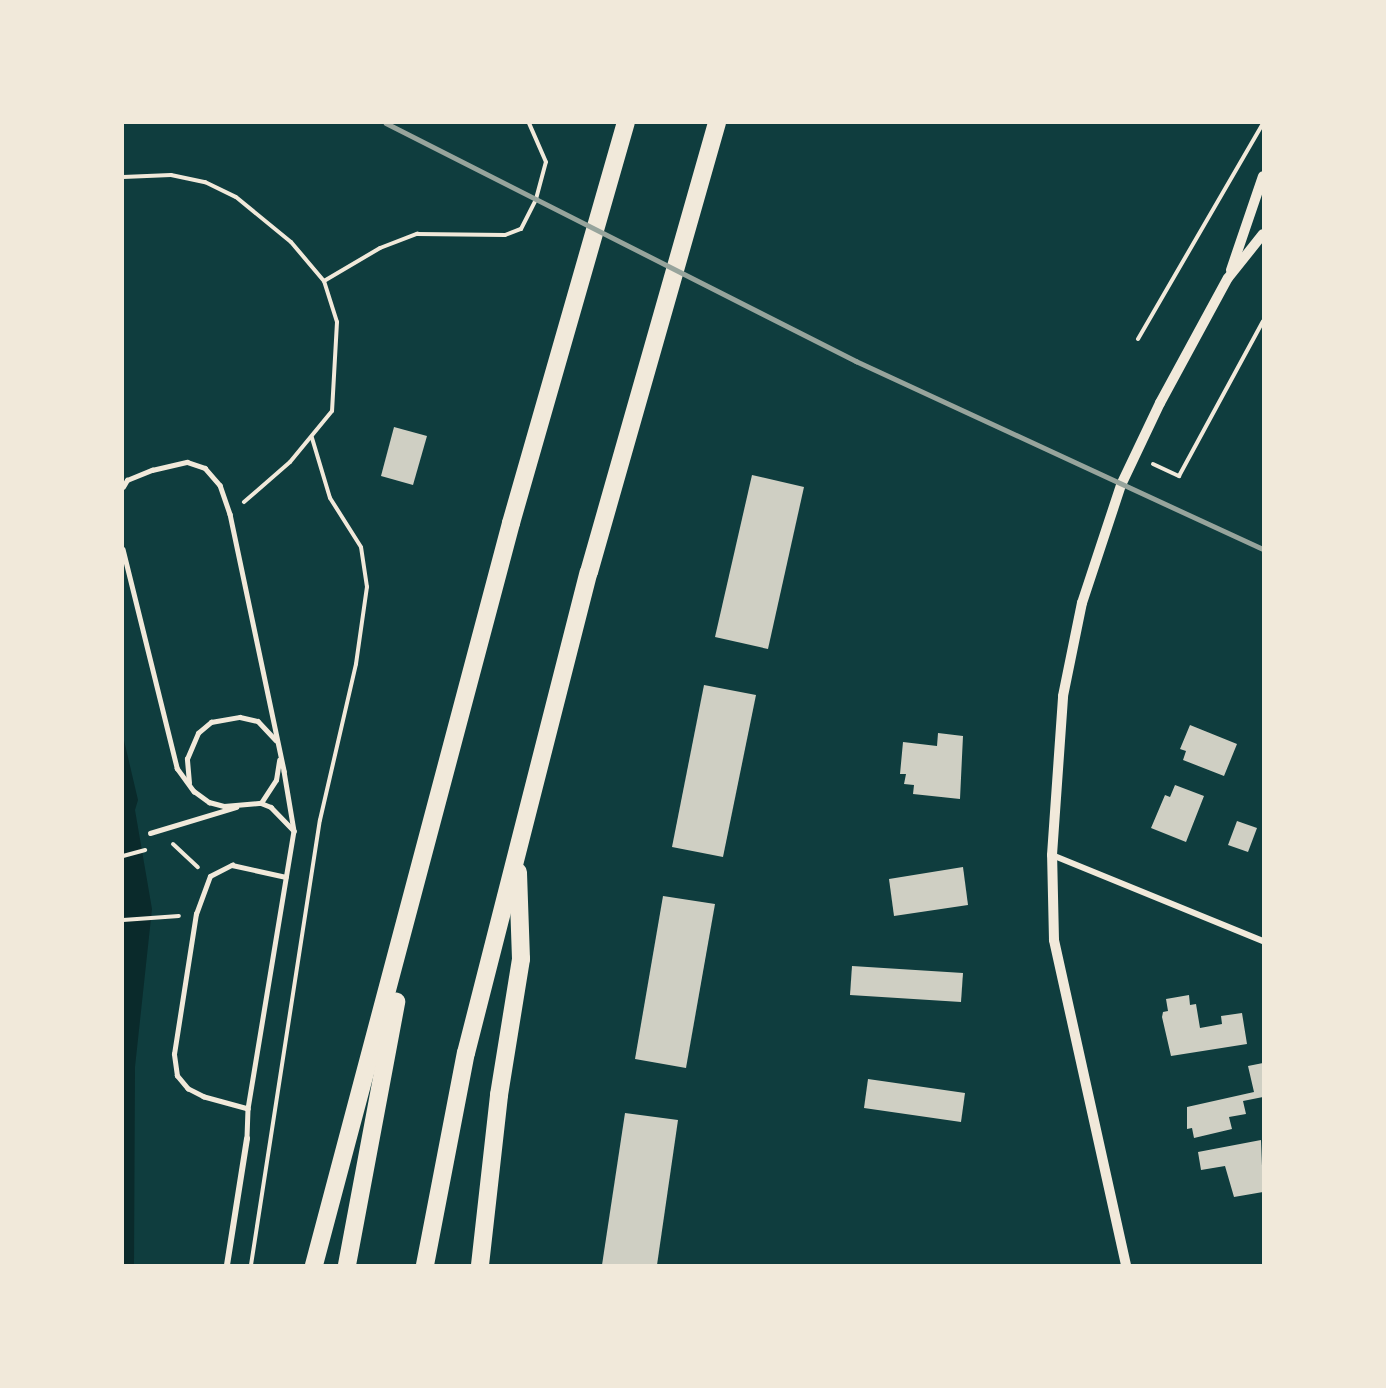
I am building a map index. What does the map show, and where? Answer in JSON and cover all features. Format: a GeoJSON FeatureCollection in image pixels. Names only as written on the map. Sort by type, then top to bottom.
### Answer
{"type":"FeatureCollection","features":[{"type":"Feature","properties":{"kind":"highway"},"geometry":{"type":"LineString","coordinates":[[314,1265],[511,523],[626,123]]}},
{"type":"Feature","properties":{"kind":"highway"},"geometry":{"type":"LineString","coordinates":[[425,1265],[466,1053],[517,853],[589,572],[717,123]]}},
{"type":"Feature","properties":{"kind":"highway"},"geometry":{"type":"LineString","coordinates":[[347,1265],[371,1122],[449,760]]}},
{"type":"Feature","properties":{"kind":"highway"},"geometry":{"type":"LineString","coordinates":[[480,1265],[499,1095],[521,958],[517,853]]}},
{"type":"Feature","properties":{"kind":"street"},"geometry":{"type":"LineString","coordinates":[[1126,1265],[1054,940],[1052,855],[1063,696],[1083,603],[1121,484],[1160,403],[1228,278],[1263,176]]}},
{"type":"Feature","properties":{"kind":"street"},"geometry":{"type":"LineString","coordinates":[[1228,278],[1263,234]]}},
{"type":"Feature","properties":{"kind":"street"},"geometry":{"type":"LineString","coordinates":[[1052,855],[1263,941]]}},
{"type":"Feature","properties":{"kind":"street"},"geometry":{"type":"LineString","coordinates":[[227,1265],[247,1139]]}},
{"type":"Feature","properties":{"kind":"lane"},"geometry":{"type":"LineString","coordinates":[[123,487],[127,480],[152,470],[187,462],[205,468],[220,485],[230,514],[294,831],[248,1109],[247,1139]]}},
{"type":"Feature","properties":{"kind":"lane"},"geometry":{"type":"LineString","coordinates":[[123,549],[177,768],[189,786],[209,802],[242,805]]}},
{"type":"Feature","properties":{"kind":"lane"},"geometry":{"type":"LineString","coordinates":[[189,786],[187,759],[198,733],[212,722],[240,717],[258,721],[277,742],[276,780],[261,803]]}},
{"type":"Feature","properties":{"kind":"lane"},"geometry":{"type":"LineString","coordinates":[[150,833],[242,805],[261,803],[271,807],[294,831]]}},
{"type":"Feature","properties":{"kind":"lane"},"geometry":{"type":"LineString","coordinates":[[248,1109],[204,1097],[188,1089],[177,1076],[174,1054],[196,914],[209,877],[232,865],[286,877]]}},
{"type":"Feature","properties":{"kind":"path"},"geometry":{"type":"LineString","coordinates":[[324,281],[380,248],[417,234],[497,236],[521,229],[536,199],[546,162],[529,123]]}},
{"type":"Feature","properties":{"kind":"path"},"geometry":{"type":"LineString","coordinates":[[1138,339],[1263,123]]}},
{"type":"Feature","properties":{"kind":"path"},"geometry":{"type":"LineString","coordinates":[[123,177],[171,175],[205,182],[236,197],[291,242],[324,281],[337,322],[336,388],[332,411],[312,438],[230,514]]}},
{"type":"Feature","properties":{"kind":"path"},"geometry":{"type":"LineString","coordinates":[[1170,472],[1179,477],[1263,321]]}},
{"type":"Feature","properties":{"kind":"path"},"geometry":{"type":"LineString","coordinates":[[251,1265],[319,827],[356,664],[367,587],[361,547],[330,498],[312,438]]}},
{"type":"Feature","properties":{"kind":"path"},"geometry":{"type":"LineString","coordinates":[[166,845],[175,844],[209,877]]}},
{"type":"Feature","properties":{"kind":"path"},"geometry":{"type":"LineString","coordinates":[[123,856],[158,847]]}},
{"type":"Feature","properties":{"kind":"path"},"geometry":{"type":"LineString","coordinates":[[123,920],[156,918]]}},
{"type":"Feature","properties":{"kind":"water"},"geometry":{"type":"Polygon","coordinates":[[[123,736],[138,800],[135,810],[152,909],[135,1067],[134,1265],[123,1265],[123,736]]]}},
{"type":"Feature","properties":{"kind":"building"},"geometry":{"type":"Polygon","coordinates":[[[394,427],[427,436],[413,485],[381,476],[394,427]]]}},
{"type":"Feature","properties":{"kind":"building"},"geometry":{"type":"Polygon","coordinates":[[[752,475],[804,487],[768,649],[715,637],[752,475]]]}},
{"type":"Feature","properties":{"kind":"building"},"geometry":{"type":"Polygon","coordinates":[[[704,685],[756,695],[723,857],[672,847],[704,685]]]}},
{"type":"Feature","properties":{"kind":"building"},"geometry":{"type":"Polygon","coordinates":[[[1190,725],[1237,744],[1224,776],[1183,760],[1186,751],[1180,749],[1190,725]]]}},
{"type":"Feature","properties":{"kind":"building"},"geometry":{"type":"Polygon","coordinates":[[[938,733],[963,736],[960,799],[913,794],[914,785],[904,784],[906,774],[900,774],[903,742],[937,746],[938,733]]]}},
{"type":"Feature","properties":{"kind":"building"},"geometry":{"type":"Polygon","coordinates":[[[1175,785],[1204,796],[1186,842],[1151,828],[1165,795],[1170,797],[1175,785]]]}},
{"type":"Feature","properties":{"kind":"building"},"geometry":{"type":"Polygon","coordinates":[[[1237,821],[1257,828],[1248,852],[1228,845],[1237,821]]]}},
{"type":"Feature","properties":{"kind":"building"},"geometry":{"type":"Polygon","coordinates":[[[963,867],[968,905],[894,916],[889,879],[963,867]]]}},
{"type":"Feature","properties":{"kind":"building"},"geometry":{"type":"Polygon","coordinates":[[[663,896],[715,904],[686,1068],[635,1059],[663,896]]]}},
{"type":"Feature","properties":{"kind":"building"},"geometry":{"type":"Polygon","coordinates":[[[852,966],[963,973],[961,1002],[850,995],[852,966]]]}},
{"type":"Feature","properties":{"kind":"building"},"geometry":{"type":"Polygon","coordinates":[[[1189,995],[1190,1005],[1196,1004],[1200,1028],[1222,1024],[1221,1016],[1242,1013],[1247,1044],[1171,1056],[1162,1017],[1163,1012],[1168,1011],[1166,999],[1189,995]]]}},
{"type":"Feature","properties":{"kind":"building"},"geometry":{"type":"Polygon","coordinates":[[[1263,1063],[1263,1097],[1243,1101],[1246,1114],[1229,1117],[1232,1129],[1194,1138],[1192,1128],[1187,1129],[1187,1107],[1254,1092],[1248,1066],[1263,1063]]]}},
{"type":"Feature","properties":{"kind":"building"},"geometry":{"type":"Polygon","coordinates":[[[868,1079],[965,1093],[961,1122],[864,1108],[868,1079]]]}},
{"type":"Feature","properties":{"kind":"building"},"geometry":{"type":"Polygon","coordinates":[[[625,1113],[678,1120],[657,1265],[602,1265],[625,1113]]]}},
{"type":"Feature","properties":{"kind":"building"},"geometry":{"type":"Polygon","coordinates":[[[1261,1140],[1263,1192],[1234,1197],[1225,1166],[1201,1170],[1198,1152],[1261,1140]]]}},
{"type":"Feature","properties":{"kind":"railway"},"geometry":{"type":"LineString","coordinates":[[386,123],[856,361],[1263,549]]}}]}
